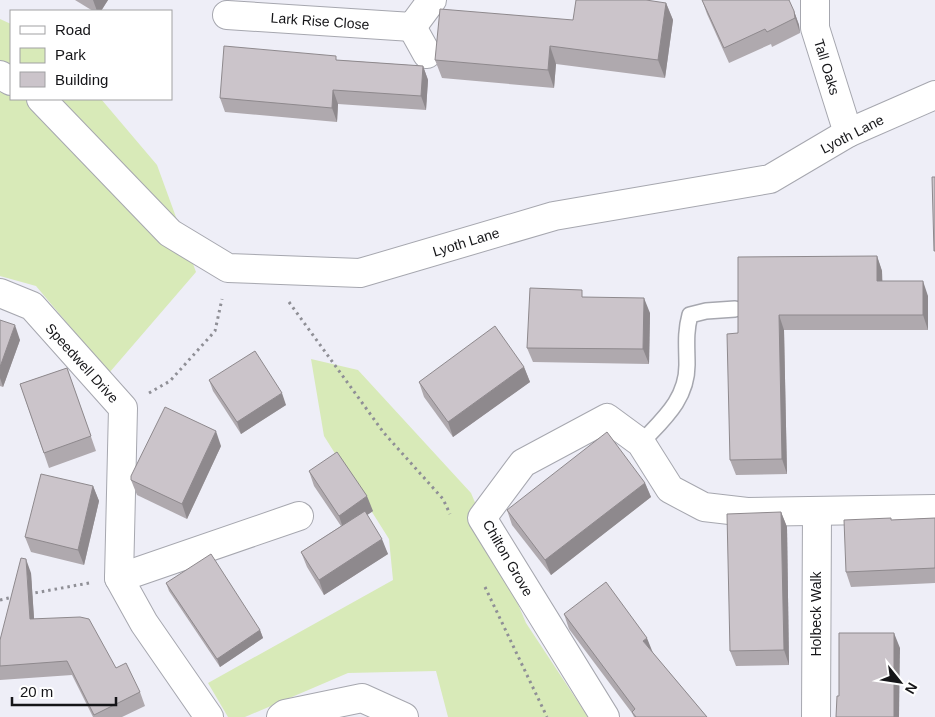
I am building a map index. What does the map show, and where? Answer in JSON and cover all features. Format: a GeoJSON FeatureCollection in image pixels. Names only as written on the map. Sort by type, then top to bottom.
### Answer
{"type":"FeatureCollection","features":[{"type":"Feature","properties":{"kind":"street"},"geometry":{"type":"LineString","coordinates":[[426,54],[412,27],[432,0]]}},
{"type":"Feature","properties":{"kind":"street","name":"Tall Oaks"},"geometry":{"type":"LineString","coordinates":[[815,0],[815,28],[848,133]]}},
{"type":"Feature","properties":{"kind":"street","name":"Lark Rise Close"},"geometry":{"type":"LineString","coordinates":[[227,15],[412,27]]}},
{"type":"Feature","properties":{"kind":"street","name":"Lyoth Lane"},"geometry":{"type":"LineString","coordinates":[[42,100],[170,233],[228,268],[360,273],[554,216],[770,179],[848,133],[935,95]]}},
{"type":"Feature","properties":{"kind":"street","name":"Speedwell Drive"},"geometry":{"type":"LineString","coordinates":[[0,293],[32,306],[123,408],[119,578]]}},
{"type":"Feature","properties":{"kind":"street","name":"Chilton Grove"},"geometry":{"type":"LineString","coordinates":[[606,717],[482,518],[523,463],[607,418],[640,443],[670,489],[704,507],[747,512],[935,510]]}},
{"type":"Feature","properties":{"kind":"street","name":"Holbeck Walk"},"geometry":{"type":"LineString","coordinates":[[816,717],[817,512]]}},
{"type":"Feature","properties":{"kind":"street"},"geometry":{"type":"LineString","coordinates":[[209,717],[144,623],[119,578],[298,516]]}},
{"type":"Feature","properties":{"kind":"street"},"geometry":{"type":"LineString","coordinates":[[281,717],[285,714],[362,698],[404,717]]}},
{"type":"Feature","properties":{"kind":"lane"},"geometry":{"type":"LineString","coordinates":[[640,443],[678,403],[687,368],[686,331],[690,315],[706,311],[735,309]]}},
{"type":"Feature","properties":{"kind":"path"},"geometry":{"type":"LineString","coordinates":[[123,408],[170,381],[215,331],[228,268]]}},
{"type":"Feature","properties":{"kind":"path"},"geometry":{"type":"LineString","coordinates":[[266,269],[384,433],[443,499],[451,516]]}},
{"type":"Feature","properties":{"kind":"path"},"geometry":{"type":"LineString","coordinates":[[28,595],[119,578]]}},
{"type":"Feature","properties":{"kind":"path"},"geometry":{"type":"LineString","coordinates":[[484,585],[547,717]]}},
{"type":"Feature","properties":{"kind":"path"},"geometry":{"type":"LineString","coordinates":[[0,600],[18,596]]}},
{"type":"Feature","properties":{"kind":"green space"},"geometry":{"type":"Polygon","coordinates":[[[0,19],[10,24],[10,100],[102,100],[157,165],[196,272],[109,373],[36,286],[0,276],[0,19]]]}},
{"type":"Feature","properties":{"kind":"green space"},"geometry":{"type":"Polygon","coordinates":[[[311,359],[358,370],[471,493],[526,623],[588,717],[448,717],[436,671],[348,673],[245,717],[228,717],[208,683],[393,580],[389,539],[324,436],[311,359]]]}},
{"type":"Feature","properties":{"kind":"building"},"geometry":{"type":"Polygon","coordinates":[[[576,0],[646,0],[666,3],[658,60],[550,46],[548,70],[435,60],[440,9],[573,20],[576,0]]]}},
{"type":"Feature","properties":{"kind":"building"},"geometry":{"type":"Polygon","coordinates":[[[702,0],[789,0],[795,18],[767,32],[765,29],[724,48],[702,0]]]}},
{"type":"Feature","properties":{"kind":"building"},"geometry":{"type":"Polygon","coordinates":[[[224,46],[336,56],[336,60],[423,66],[421,96],[333,90],[332,108],[220,98],[224,46]]]}},
{"type":"Feature","properties":{"kind":"building"},"geometry":{"type":"Polygon","coordinates":[[[932,177],[935,177],[935,251],[934,251],[932,177]]]}},
{"type":"Feature","properties":{"kind":"building"},"geometry":{"type":"Polygon","coordinates":[[[877,256],[877,281],[923,281],[923,315],[779,315],[782,459],[730,460],[727,334],[738,333],[738,257],[877,256]]]}},
{"type":"Feature","properties":{"kind":"building"},"geometry":{"type":"Polygon","coordinates":[[[530,288],[582,290],[582,297],[644,298],[643,349],[527,348],[530,288]]]}},
{"type":"Feature","properties":{"kind":"building"},"geometry":{"type":"Polygon","coordinates":[[[0,320],[15,325],[0,367],[0,320]]]}},
{"type":"Feature","properties":{"kind":"building"},"geometry":{"type":"Polygon","coordinates":[[[495,326],[524,367],[448,422],[419,382],[495,326]]]}},
{"type":"Feature","properties":{"kind":"building"},"geometry":{"type":"Polygon","coordinates":[[[255,351],[282,393],[237,422],[209,380],[255,351]]]}},
{"type":"Feature","properties":{"kind":"building"},"geometry":{"type":"Polygon","coordinates":[[[67,368],[91,436],[44,453],[20,384],[67,368]]]}},
{"type":"Feature","properties":{"kind":"building"},"geometry":{"type":"Polygon","coordinates":[[[165,407],[216,431],[182,504],[131,480],[131,476],[165,407]]]}},
{"type":"Feature","properties":{"kind":"building"},"geometry":{"type":"Polygon","coordinates":[[[607,432],[645,483],[545,560],[507,510],[607,432]]]}},
{"type":"Feature","properties":{"kind":"building"},"geometry":{"type":"Polygon","coordinates":[[[337,452],[367,496],[339,516],[309,471],[337,452]]]}},
{"type":"Feature","properties":{"kind":"building"},"geometry":{"type":"Polygon","coordinates":[[[41,474],[93,486],[78,550],[25,537],[41,474]]]}},
{"type":"Feature","properties":{"kind":"building"},"geometry":{"type":"Polygon","coordinates":[[[365,511],[382,539],[319,580],[301,552],[365,511]]]}},
{"type":"Feature","properties":{"kind":"building"},"geometry":{"type":"Polygon","coordinates":[[[781,512],[784,650],[730,651],[727,514],[781,512]]]}},
{"type":"Feature","properties":{"kind":"building"},"geometry":{"type":"Polygon","coordinates":[[[891,518],[891,520],[935,518],[935,568],[846,572],[844,520],[891,518]]]}},
{"type":"Feature","properties":{"kind":"building"},"geometry":{"type":"Polygon","coordinates":[[[211,554],[260,630],[217,659],[166,583],[211,554]]]}},
{"type":"Feature","properties":{"kind":"building"},"geometry":{"type":"Polygon","coordinates":[[[21,558],[26,559],[30,619],[80,617],[89,619],[116,668],[126,663],[140,692],[94,715],[67,661],[0,666],[0,640],[21,558]]]}},
{"type":"Feature","properties":{"kind":"building"},"geometry":{"type":"Polygon","coordinates":[[[606,582],[647,638],[643,641],[707,717],[636,717],[632,712],[635,709],[564,614],[606,582]]]}},
{"type":"Feature","properties":{"kind":"building"},"geometry":{"type":"Polygon","coordinates":[[[839,633],[894,633],[894,717],[836,717],[837,696],[839,696],[839,633]]]}}]}
